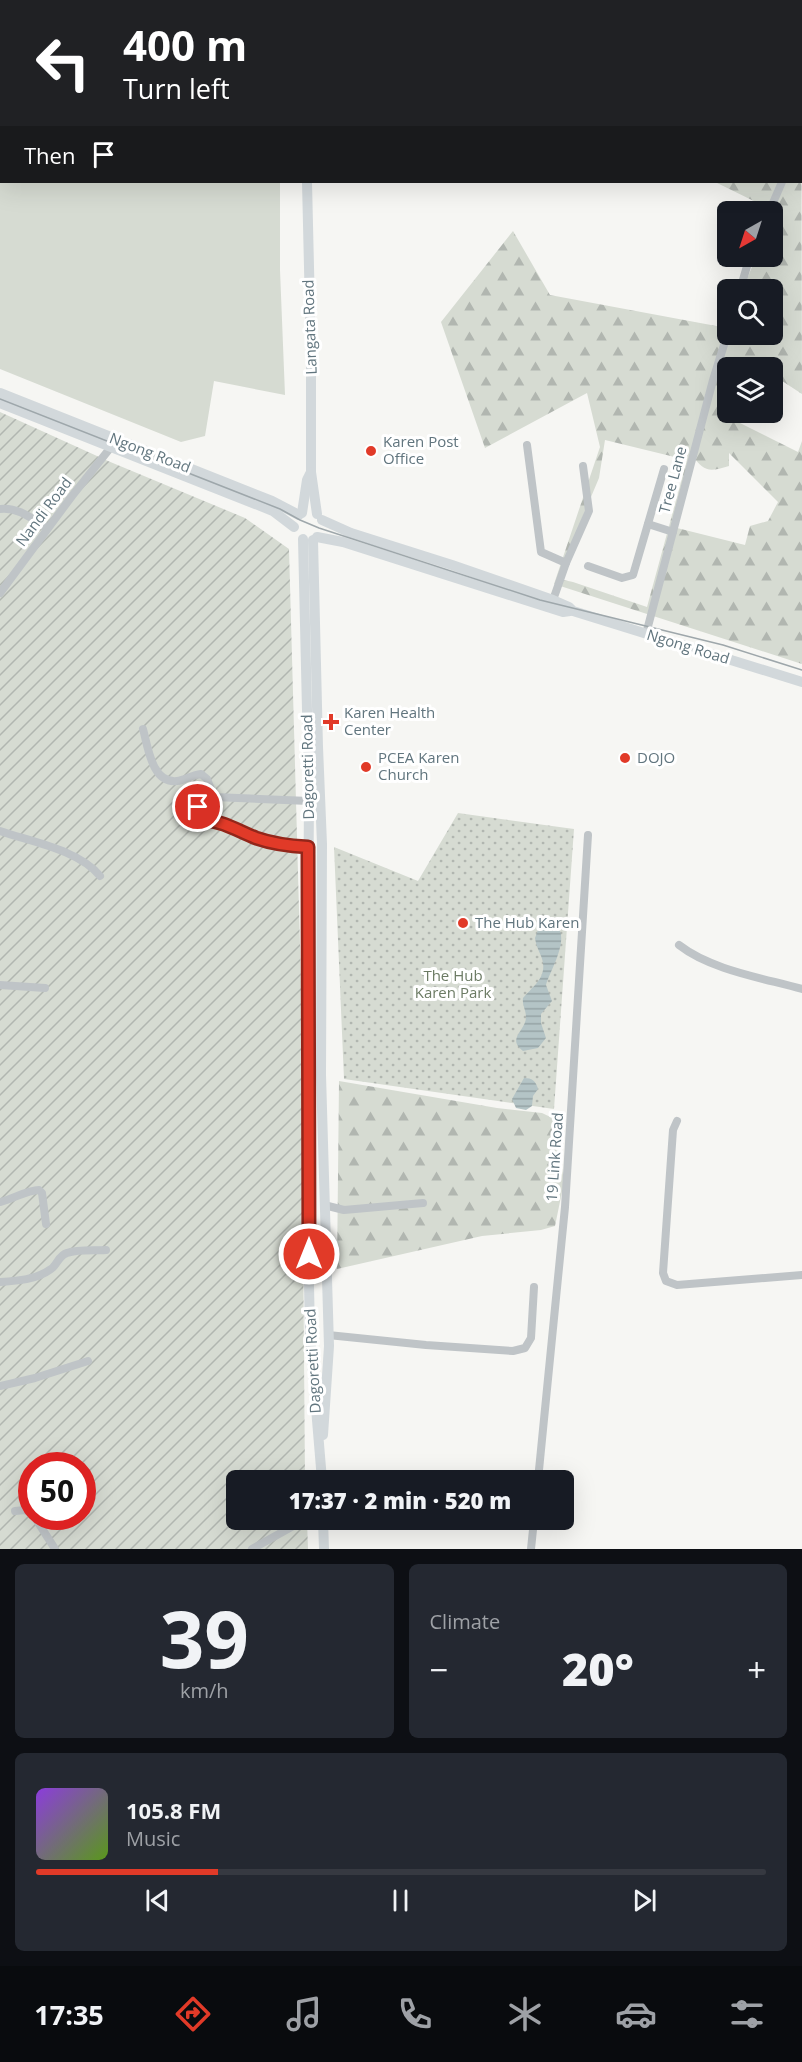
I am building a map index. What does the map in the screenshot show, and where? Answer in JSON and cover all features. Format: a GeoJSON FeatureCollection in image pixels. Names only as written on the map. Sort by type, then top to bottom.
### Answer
{"type":"FeatureCollection","features":[{"type":"Feature","properties":{"kind":"main road","name":"Langata Road"},"geometry":{"type":"LineString","coordinates":[[307,183],[311,472]]}},
{"type":"Feature","properties":{"kind":"main road","name":"Ngong Road"},"geometry":{"type":"LineString","coordinates":[[0,393],[300,514]]}},
{"type":"Feature","properties":{"kind":"main road","name":"Ngong Road"},"geometry":{"type":"LineString","coordinates":[[0,403],[273,511],[294,527]]}},
{"type":"Feature","properties":{"kind":"main road"},"geometry":{"type":"LineString","coordinates":[[300,514],[307,480],[311,472]]}},
{"type":"Feature","properties":{"kind":"main road"},"geometry":{"type":"LineString","coordinates":[[311,472],[323,530],[311,539],[296,533],[295,519],[300,514],[311,511],[320,517]]}},
{"type":"Feature","properties":{"kind":"main road","name":"Ngong Road"},"geometry":{"type":"LineString","coordinates":[[320,517],[351,533],[485,581],[563,612],[573,611],[802,682]]}},
{"type":"Feature","properties":{"kind":"main road","name":"Ngong Road"},"geometry":{"type":"LineString","coordinates":[[311,539],[343,542],[485,581],[553,600],[573,611]]}},
{"type":"Feature","properties":{"kind":"main road","name":"Dagoretti Road"},"geometry":{"type":"LineString","coordinates":[[311,539],[307,1098],[310,1336],[321,1470]]}},
{"type":"Feature","properties":{"kind":"main road","name":"Dagoretti Road"},"geometry":{"type":"LineString","coordinates":[[311,539],[322,844],[321,1000],[328,1336],[321,1462]]}},
{"type":"Feature","properties":{"kind":"main road"},"geometry":{"type":"LineString","coordinates":[[310,1336],[313,1343],[318,1345],[328,1336]]}},
{"type":"Feature","properties":{"kind":"main road"},"geometry":{"type":"LineString","coordinates":[[323,1530],[324,1549]]}},
{"type":"Feature","properties":{"kind":"street"},"geometry":{"type":"LineString","coordinates":[[774,201],[782,183]]}},
{"type":"Feature","properties":{"kind":"street","name":"Tree Lane"},"geometry":{"type":"LineString","coordinates":[[646,634],[724,345]]}},
{"type":"Feature","properties":{"kind":"street"},"geometry":{"type":"LineString","coordinates":[[527,445],[541,552],[566,563]]}},
{"type":"Feature","properties":{"kind":"street","name":"Nandi Road"},"geometry":{"type":"LineString","coordinates":[[0,593],[111,447]]}},
{"type":"Feature","properties":{"kind":"street"},"geometry":{"type":"LineString","coordinates":[[553,600],[566,563],[589,511],[583,466]]}},
{"type":"Feature","properties":{"kind":"street"},"geometry":{"type":"LineString","coordinates":[[588,566],[622,578],[633,575],[664,469]]}},
{"type":"Feature","properties":{"kind":"street"},"geometry":{"type":"LineString","coordinates":[[0,509],[9,508],[21,511],[48,528]]}},
{"type":"Feature","properties":{"kind":"street"},"geometry":{"type":"LineString","coordinates":[[648,524],[673,532]]}},
{"type":"Feature","properties":{"kind":"street"},"geometry":{"type":"LineString","coordinates":[[143,729],[156,770],[161,777],[167,781],[180,781],[190,775],[201,774],[207,780],[214,797]]}},
{"type":"Feature","properties":{"kind":"street"},"geometry":{"type":"LineString","coordinates":[[308,847],[280,845],[254,837],[222,822],[206,820],[198,807],[203,800],[214,797],[309,801]]}},
{"type":"Feature","properties":{"kind":"street"},"geometry":{"type":"LineString","coordinates":[[0,831],[73,855],[88,864],[100,876]]}},
{"type":"Feature","properties":{"kind":"street","name":"19 Link Road"},"geometry":{"type":"LineString","coordinates":[[539,1470],[565,1207],[588,835]]}},
{"type":"Feature","properties":{"kind":"street"},"geometry":{"type":"LineString","coordinates":[[679,945],[689,953],[709,962],[802,989]]}},
{"type":"Feature","properties":{"kind":"street"},"geometry":{"type":"LineString","coordinates":[[0,985],[45,988]]}},
{"type":"Feature","properties":{"kind":"street"},"geometry":{"type":"LineString","coordinates":[[677,1121],[673,1130],[663,1273],[666,1281],[677,1285],[802,1275]]}},
{"type":"Feature","properties":{"kind":"street"},"geometry":{"type":"LineString","coordinates":[[0,1202],[39,1190],[42,1193],[46,1224]]}},
{"type":"Feature","properties":{"kind":"street"},"geometry":{"type":"LineString","coordinates":[[324,1205],[344,1210],[423,1203]]}},
{"type":"Feature","properties":{"kind":"street"},"geometry":{"type":"LineString","coordinates":[[0,1282],[22,1281],[40,1275],[54,1267],[61,1256],[68,1252],[106,1250]]}},
{"type":"Feature","properties":{"kind":"street"},"geometry":{"type":"LineString","coordinates":[[328,1336],[513,1351],[525,1348],[531,1338],[534,1287]]}},
{"type":"Feature","properties":{"kind":"street"},"geometry":{"type":"LineString","coordinates":[[0,1386],[35,1378],[88,1361]]}},
{"type":"Feature","properties":{"kind":"street"},"geometry":{"type":"LineString","coordinates":[[43,1530],[55,1549]]}},
{"type":"Feature","properties":{"kind":"street"},"geometry":{"type":"LineString","coordinates":[[252,1549],[286,1530]]}},
{"type":"Feature","properties":{"kind":"street"},"geometry":{"type":"LineString","coordinates":[[531,1549],[533,1530]]}},
{"type":"Feature","properties":{"kind":"green space"},"geometry":{"type":"Polygon","coordinates":[[[0,183],[280,183],[280,270],[285,395],[214,381],[205,436],[181,442],[0,369],[0,183]]]}},
{"type":"Feature","properties":{"kind":"green space"},"geometry":{"type":"Polygon","coordinates":[[[717,183],[801,183],[802,394],[783,382],[783,357],[717,357],[717,423],[740,423],[798,452],[802,441],[802,664],[554,584],[600,447],[587,393],[485,448],[441,322],[513,231],[550,295],[717,326],[717,345],[783,345],[783,279],[747,279],[752,267],[783,267],[783,201],[754,201],[717,183]],[[605,440],[599,478],[559,579],[647,607],[687,460],[605,440]],[[729,453],[729,466],[712,470],[700,465],[692,455],[677,528],[745,545],[750,526],[768,521],[778,502],[729,453]]]}},
{"type":"Feature","properties":{"kind":"green space"},"geometry":{"type":"Polygon","coordinates":[[[0,412],[108,461],[245,518],[289,549],[301,981],[305,1470],[226,1470],[226,1530],[307,1530],[308,1549],[0,1549],[0,412]]]}},
{"type":"Feature","properties":{"kind":"green space","name":"The Hub Karen Park"},"geometry":{"type":"Polygon","coordinates":[[[458,813],[574,829],[554,1109],[344,1079],[334,847],[418,881],[458,813]]]}},
{"type":"Feature","properties":{"kind":"green space"},"geometry":{"type":"Polygon","coordinates":[[[339,1081],[497,1108],[542,1113],[561,1122],[554,1144],[561,1162],[564,1182],[555,1226],[541,1230],[482,1236],[337,1269],[339,1081]]]}},
{"type":"Feature","properties":{"kind":"shaded area"},"geometry":{"type":"Polygon","coordinates":[[[547,921],[556,925],[561,940],[560,949],[546,985],[552,1001],[541,1014],[541,1023],[546,1038],[538,1048],[523,1051],[518,1046],[516,1038],[526,1017],[523,998],[542,975],[543,963],[535,938],[539,927],[547,921]]]}},
{"type":"Feature","properties":{"kind":"shaded area"},"geometry":{"type":"Polygon","coordinates":[[[524,1078],[533,1080],[538,1089],[533,1096],[532,1106],[526,1110],[516,1108],[512,1099],[524,1078]]]}},
{"type":"Feature","properties":{"kind":"tram line"},"geometry":{"type":"LineString","coordinates":[[0,399],[280,509],[319,528],[540,600],[723,645],[802,670]]}},
{"type":"Feature","properties":{"kind":"place","name":"Karen Post Office"},"geometry":{"type":"Point","coordinates":[371,451]}},
{"type":"Feature","properties":{"kind":"place","name":"Karen Health Center"},"geometry":{"type":"Point","coordinates":[331,722]}},
{"type":"Feature","properties":{"kind":"place","name":"DOJO"},"geometry":{"type":"Point","coordinates":[625,758]}},
{"type":"Feature","properties":{"kind":"place","name":"PCEA Karen Church"},"geometry":{"type":"Point","coordinates":[366,767]}},
{"type":"Feature","properties":{"kind":"place","name":"The Hub Karen"},"geometry":{"type":"Point","coordinates":[463,923]}},
{"type":"Feature","properties":{"kind":"route"},"geometry":{"type":"LineString","coordinates":[[198,807],[206,820],[222,822],[254,837],[280,845],[308,847],[309,1254]]}}]}
